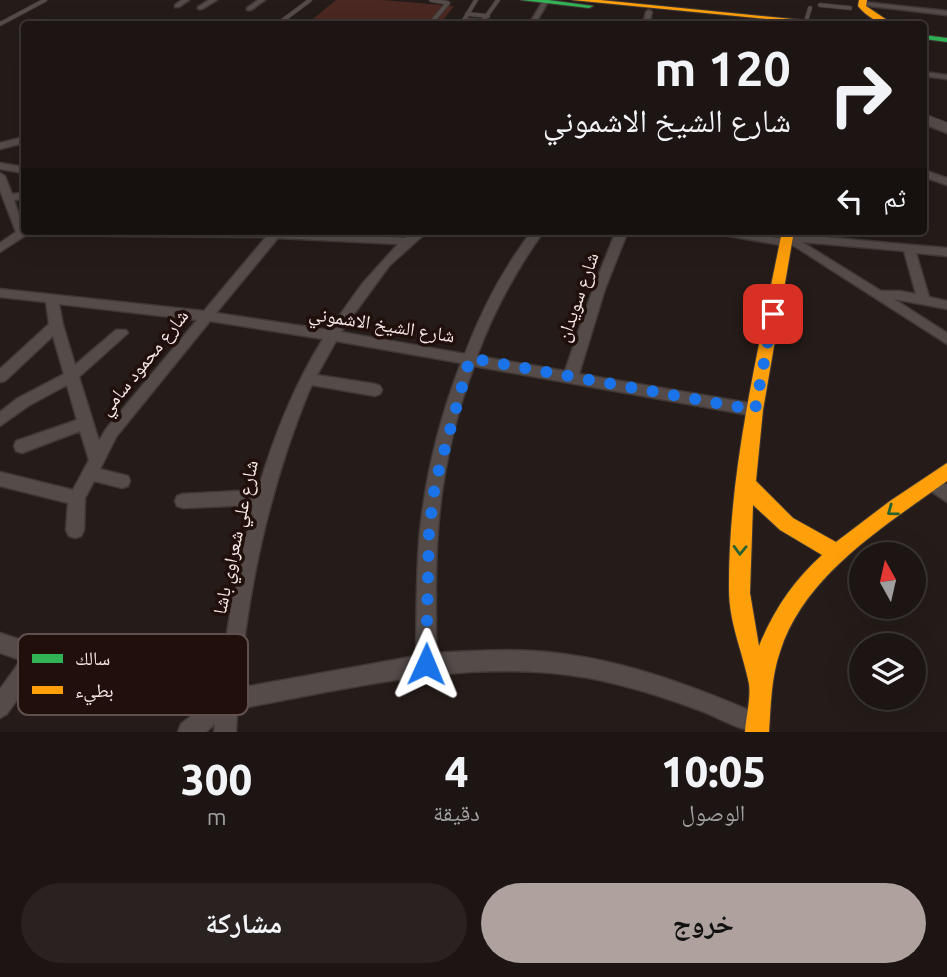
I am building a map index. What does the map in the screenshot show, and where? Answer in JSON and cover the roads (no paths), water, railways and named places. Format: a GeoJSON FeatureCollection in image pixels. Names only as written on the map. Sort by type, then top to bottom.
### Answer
{"type":"FeatureCollection","features":[{"type":"Feature","properties":{"kind":"main road"},"geometry":{"type":"LineString","coordinates":[[525,0],[810,18]]}},
{"type":"Feature","properties":{"kind":"main road"},"geometry":{"type":"LineString","coordinates":[[560,2],[738,18],[810,18],[854,11],[881,21]]}},
{"type":"Feature","properties":{"kind":"main road"},"geometry":{"type":"LineString","coordinates":[[560,2],[648,18],[712,21]]}},
{"type":"Feature","properties":{"kind":"main road"},"geometry":{"type":"LineString","coordinates":[[927,37],[947,40]]}},
{"type":"Feature","properties":{"kind":"main road"},"geometry":{"type":"LineString","coordinates":[[760,730],[759,681],[746,638],[739,593],[746,482],[755,410],[787,237]]}},
{"type":"Feature","properties":{"kind":"main road"},"geometry":{"type":"LineString","coordinates":[[759,681],[777,626],[794,597],[838,552],[947,471]]}},
{"type":"Feature","properties":{"kind":"main road"},"geometry":{"type":"LineString","coordinates":[[746,482],[773,516],[792,531],[814,544],[838,552]]}},
{"type":"Feature","properties":{"kind":"street"},"geometry":{"type":"LineString","coordinates":[[177,6],[186,0]]}},
{"type":"Feature","properties":{"kind":"street"},"geometry":{"type":"LineString","coordinates":[[249,9],[262,0]]}},
{"type":"Feature","properties":{"kind":"street"},"geometry":{"type":"LineString","coordinates":[[929,0],[931,11]]}},
{"type":"Feature","properties":{"kind":"street"},"geometry":{"type":"LineString","coordinates":[[536,21],[560,2]]}},
{"type":"Feature","properties":{"kind":"street"},"geometry":{"type":"LineString","coordinates":[[200,8],[217,4]]}},
{"type":"Feature","properties":{"kind":"street"},"geometry":{"type":"LineString","coordinates":[[854,11],[947,13]]}},
{"type":"Feature","properties":{"kind":"street"},"geometry":{"type":"LineString","coordinates":[[927,74],[947,77]]}},
{"type":"Feature","properties":{"kind":"street"},"geometry":{"type":"LineString","coordinates":[[927,119],[947,127]]}},
{"type":"Feature","properties":{"kind":"street"},"geometry":{"type":"LineString","coordinates":[[0,146],[21,141]]}},
{"type":"Feature","properties":{"kind":"street"},"geometry":{"type":"LineString","coordinates":[[0,166],[21,169]]}},
{"type":"Feature","properties":{"kind":"street"},"geometry":{"type":"LineString","coordinates":[[927,174],[947,182]]}},
{"type":"Feature","properties":{"kind":"street"},"geometry":{"type":"LineString","coordinates":[[0,176],[21,230]]}},
{"type":"Feature","properties":{"kind":"street"},"geometry":{"type":"LineString","coordinates":[[8,197],[21,196]]}},
{"type":"Feature","properties":{"kind":"street"},"geometry":{"type":"LineString","coordinates":[[0,248],[21,233]]}},
{"type":"Feature","properties":{"kind":"street","name":"شارع محمود سامي"},"geometry":{"type":"LineString","coordinates":[[75,530],[77,498],[111,433],[204,316],[274,235]]}},
{"type":"Feature","properties":{"kind":"street"},"geometry":{"type":"LineString","coordinates":[[348,235],[405,241]]}},
{"type":"Feature","properties":{"kind":"street","name":"شارع علي شعراوي باشا"},"geometry":{"type":"LineString","coordinates":[[236,634],[262,497],[274,457],[307,379],[330,335],[353,303],[405,241],[415,235]]}},
{"type":"Feature","properties":{"kind":"street"},"geometry":{"type":"LineString","coordinates":[[426,664],[429,531],[435,484],[470,358],[502,285],[535,235]]}},
{"type":"Feature","properties":{"kind":"street","name":"شارع سويدان"},"geometry":{"type":"LineString","coordinates":[[571,376],[599,289],[620,235]]}},
{"type":"Feature","properties":{"kind":"street"},"geometry":{"type":"LineString","coordinates":[[764,235],[947,252]]}},
{"type":"Feature","properties":{"kind":"street"},"geometry":{"type":"LineString","coordinates":[[787,237],[947,339]]}},
{"type":"Feature","properties":{"kind":"street"},"geometry":{"type":"LineString","coordinates":[[909,248],[923,299]]}},
{"type":"Feature","properties":{"kind":"street","name":"شارع الشيخ الاشموني"},"geometry":{"type":"LineString","coordinates":[[0,293],[204,316],[330,335],[755,410]]}},
{"type":"Feature","properties":{"kind":"street"},"geometry":{"type":"LineString","coordinates":[[878,295],[923,299],[946,305]]}},
{"type":"Feature","properties":{"kind":"street"},"geometry":{"type":"LineString","coordinates":[[52,299],[56,325],[85,423],[92,465],[122,481]]}},
{"type":"Feature","properties":{"kind":"street"},"geometry":{"type":"LineString","coordinates":[[0,377],[56,325]]}},
{"type":"Feature","properties":{"kind":"street"},"geometry":{"type":"LineString","coordinates":[[0,420],[23,402],[71,376],[121,333]]}},
{"type":"Feature","properties":{"kind":"street"},"geometry":{"type":"LineString","coordinates":[[0,359],[16,362]]}},
{"type":"Feature","properties":{"kind":"street"},"geometry":{"type":"LineString","coordinates":[[307,379],[375,390]]}},
{"type":"Feature","properties":{"kind":"street"},"geometry":{"type":"LineString","coordinates":[[22,446],[85,423]]}},
{"type":"Feature","properties":{"kind":"street"},"geometry":{"type":"LineString","coordinates":[[0,479],[77,498]]}},
{"type":"Feature","properties":{"kind":"street"},"geometry":{"type":"LineString","coordinates":[[932,482],[947,495]]}},
{"type":"Feature","properties":{"kind":"street"},"geometry":{"type":"LineString","coordinates":[[183,501],[262,497]]}},
{"type":"Feature","properties":{"kind":"street"},"geometry":{"type":"LineString","coordinates":[[0,643],[18,649]]}},
{"type":"Feature","properties":{"kind":"street"},"geometry":{"type":"LineString","coordinates":[[248,697],[426,664],[480,660],[534,661],[589,668],[645,681],[701,700],[760,730]]}},
{"type":"Feature","properties":{"kind":"street"},"geometry":{"type":"LineString","coordinates":[[0,707],[18,682]]}},
{"type":"Feature","properties":{"kind":"street"},"geometry":{"type":"LineString","coordinates":[[189,732],[209,715]]}},
{"type":"Feature","properties":{"kind":"lane"},"geometry":{"type":"LineString","coordinates":[[0,24],[45,0]]}},
{"type":"Feature","properties":{"kind":"lane"},"geometry":{"type":"LineString","coordinates":[[283,21],[310,0]]}},
{"type":"Feature","properties":{"kind":"lane"},"geometry":{"type":"LineString","coordinates":[[431,0],[448,3],[433,21]]}},
{"type":"Feature","properties":{"kind":"lane"},"geometry":{"type":"LineString","coordinates":[[476,0],[467,14],[488,16],[498,0]]}},
{"type":"Feature","properties":{"kind":"lane"},"geometry":{"type":"LineString","coordinates":[[820,5],[854,11]]}}]}
